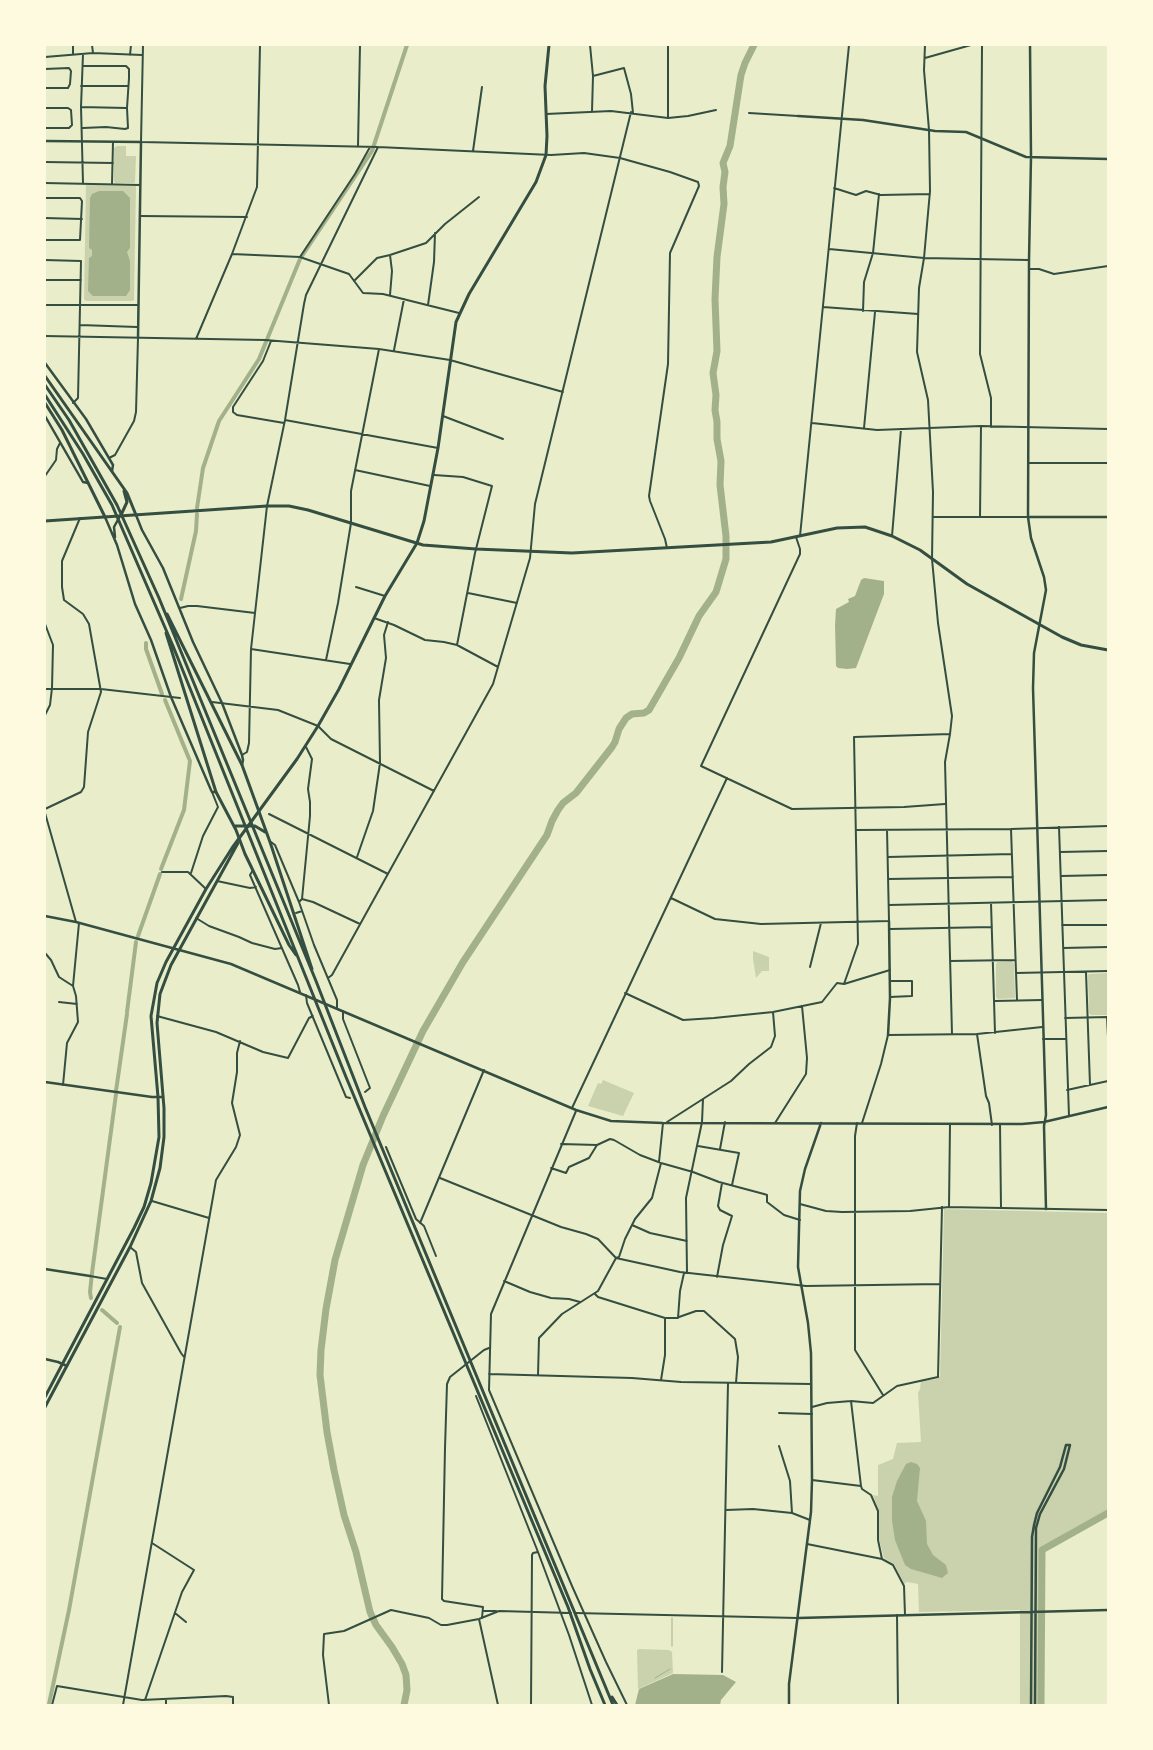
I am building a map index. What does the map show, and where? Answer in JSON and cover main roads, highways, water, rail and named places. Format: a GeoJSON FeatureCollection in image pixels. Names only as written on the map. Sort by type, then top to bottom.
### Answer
{"type":"FeatureCollection","features":[{"type":"Feature","properties":{"kind":"main road"},"geometry":{"type":"LineString","coordinates":[[45,1397],[140,1214],[151,1184],[159,1137],[158,1097],[151,1016],[158,983],[173,947],[206,888],[306,746],[352,664],[385,596],[417,543],[424,521],[438,448],[454,329],[459,313],[536,182],[546,155],[546,72],[549,45]]}},
{"type":"Feature","properties":{"kind":"main road"},"geometry":{"type":"LineString","coordinates":[[45,376],[127,493],[136,515]]}},
{"type":"Feature","properties":{"kind":"main road"},"geometry":{"type":"LineString","coordinates":[[45,385],[69,420],[117,505],[163,607],[316,981],[365,1107],[384,1149],[389,1166],[607,1690],[615,1705]]}},
{"type":"Feature","properties":{"kind":"main road"},"geometry":{"type":"LineString","coordinates":[[45,395],[83,454],[112,506],[162,620],[384,1168],[568,1607],[606,1705]]}},
{"type":"Feature","properties":{"kind":"main road"},"geometry":{"type":"LineString","coordinates":[[45,403],[62,430],[105,517]]}},
{"type":"Feature","properties":{"kind":"main road"},"geometry":{"type":"LineString","coordinates":[[120,516],[128,502],[122,486]]}},
{"type":"Feature","properties":{"kind":"main road"},"geometry":{"type":"LineString","coordinates":[[45,521],[267,506],[298,508],[417,543],[438,547],[572,554],[770,542],[837,528],[865,527],[892,536],[920,550],[967,584],[1076,644],[1108,650]]}},
{"type":"Feature","properties":{"kind":"main road"},"geometry":{"type":"LineString","coordinates":[[163,607],[242,766],[270,842],[316,981]]}},
{"type":"Feature","properties":{"kind":"main road"},"geometry":{"type":"LineString","coordinates":[[162,620],[214,792],[234,826],[289,945],[299,959]]}},
{"type":"Feature","properties":{"kind":"main road"},"geometry":{"type":"LineString","coordinates":[[234,826],[242,827],[249,825],[266,832]]}},
{"type":"Feature","properties":{"kind":"main road"},"geometry":{"type":"LineString","coordinates":[[45,1407],[130,1248],[152,1200],[160,1168],[164,1118],[157,1016],[163,983],[196,918],[234,853],[239,840]]}},
{"type":"Feature","properties":{"kind":"waterway"},"geometry":{"type":"LineString","coordinates":[[197,508],[203,468],[219,421],[259,359],[300,259],[372,151],[407,45]]}},
{"type":"Feature","properties":{"kind":"waterway"},"geometry":{"type":"LineString","coordinates":[[404,1705],[407,1690],[406,1675],[402,1664],[376,1625],[370,1612],[356,1552],[344,1515],[327,1432],[320,1375],[321,1350],[335,1260],[363,1165],[383,1116],[423,1031],[463,962],[547,835],[558,810],[563,803],[576,793],[612,747],[619,729],[626,718],[632,714],[644,713],[649,710],[679,658],[699,616],[716,592],[726,559],[726,536],[720,485],[721,461],[717,439],[716,395],[713,373],[717,351],[715,299],[717,257],[724,204],[723,187],[725,172],[723,163],[730,146],[741,75],[754,45]]}},
{"type":"Feature","properties":{"kind":"waterway"},"geometry":{"type":"LineString","coordinates":[[181,599],[196,531],[197,514]]}},
{"type":"Feature","properties":{"kind":"waterway"},"geometry":{"type":"LineString","coordinates":[[146,643],[146,649],[162,694]]}},
{"type":"Feature","properties":{"kind":"waterway"},"geometry":{"type":"LineString","coordinates":[[161,869],[184,810],[190,761],[165,700]]}},
{"type":"Feature","properties":{"kind":"waterway"},"geometry":{"type":"LineString","coordinates":[[138,936],[160,874]]}},
{"type":"Feature","properties":{"kind":"waterway"},"geometry":{"type":"LineString","coordinates":[[127,1012],[136,942]]}},
{"type":"Feature","properties":{"kind":"waterway"},"geometry":{"type":"LineString","coordinates":[[116,1091],[127,1014]]}},
{"type":"Feature","properties":{"kind":"waterway"},"geometry":{"type":"LineString","coordinates":[[91,1298],[92,1273],[116,1094]]}},
{"type":"Feature","properties":{"kind":"waterway"},"geometry":{"type":"LineString","coordinates":[[102,1310],[117,1323]]}},
{"type":"Feature","properties":{"kind":"waterway"},"geometry":{"type":"LineString","coordinates":[[49,1704],[69,1610],[120,1327]]}},
{"type":"Feature","properties":{"kind":"waterway"},"geometry":{"type":"LineString","coordinates":[[1041,1705],[1042,1550],[1108,1513]]}},
{"type":"Feature","properties":{"kind":"waterway"},"geometry":{"type":"LineString","coordinates":[[672,1618],[672,1646]]}},
{"type":"Feature","properties":{"kind":"waterway"},"geometry":{"type":"LineString","coordinates":[[655,1678],[670,1669]]}}]}
